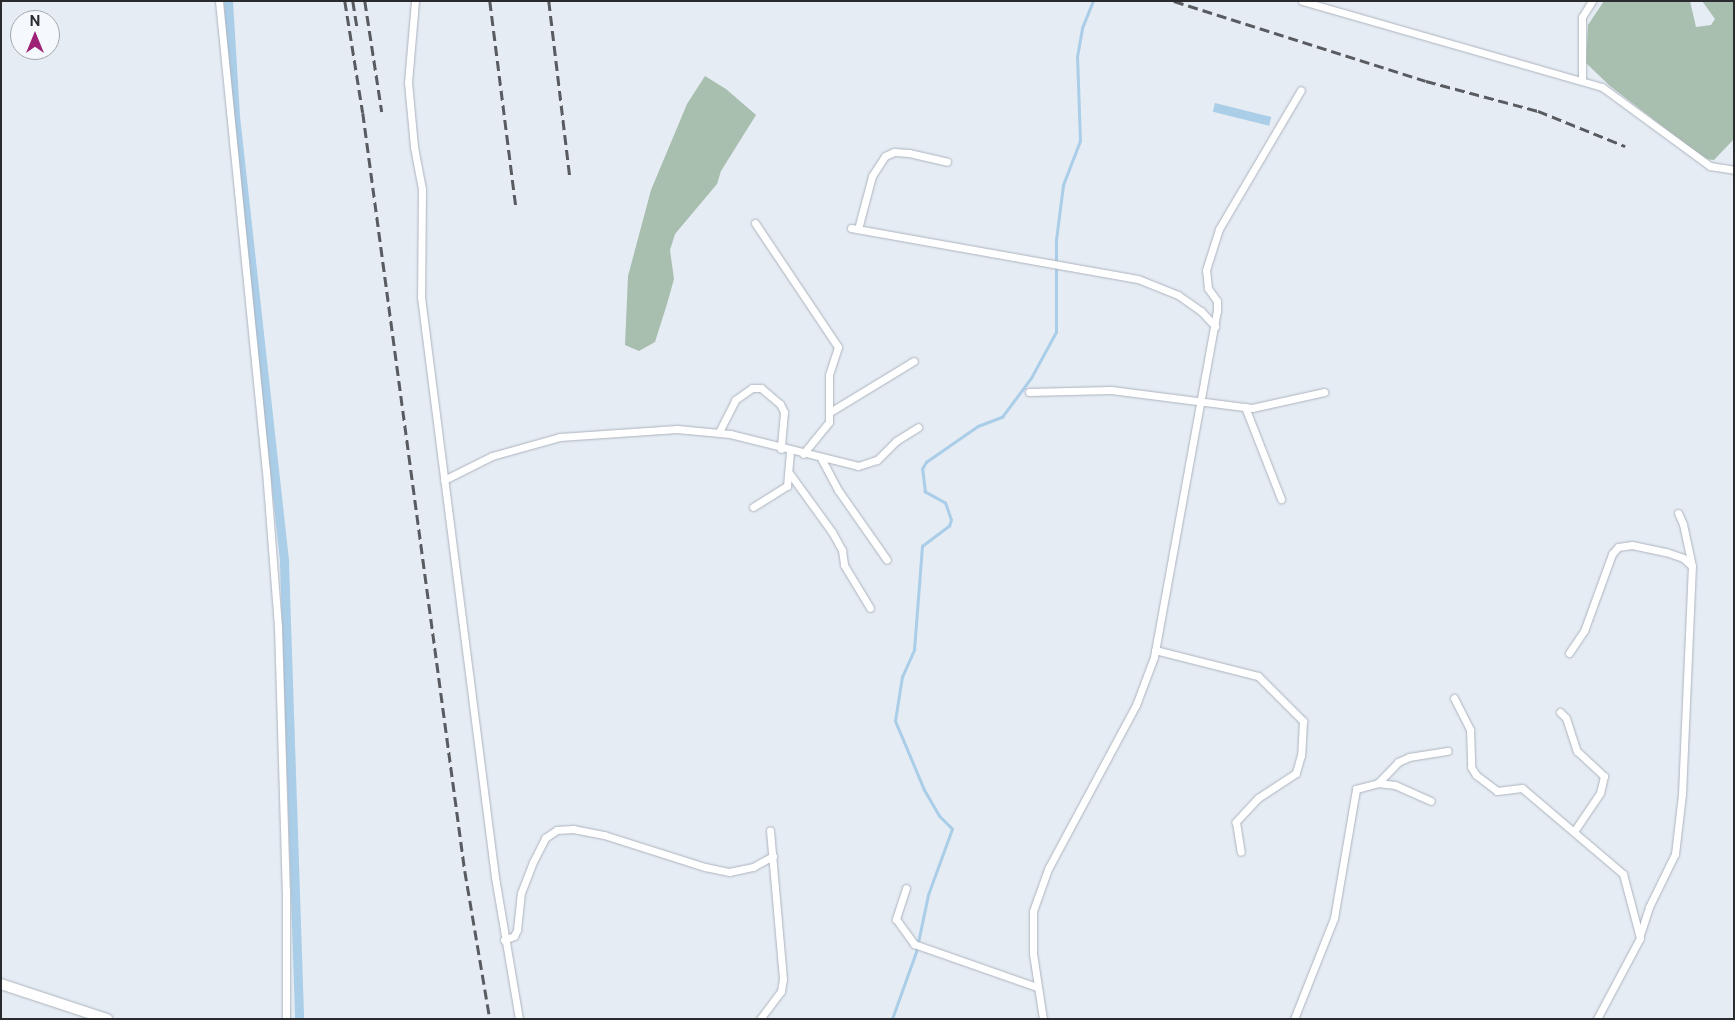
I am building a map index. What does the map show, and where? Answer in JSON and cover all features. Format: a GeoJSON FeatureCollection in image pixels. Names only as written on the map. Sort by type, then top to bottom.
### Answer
{"type":"FeatureCollection","features":[{"type":"Feature","properties":{"kind":"main road"},"geometry":{"type":"LineString","coordinates":[[1,984],[107,1019]]}},
{"type":"Feature","properties":{"kind":"street"},"geometry":{"type":"LineString","coordinates":[[219,1],[278,627],[287,934],[286,1019]]}},
{"type":"Feature","properties":{"kind":"street"},"geometry":{"type":"LineString","coordinates":[[415,1],[408,82],[414,147],[422,189],[421,297],[504,940],[519,1019]]}},
{"type":"Feature","properties":{"kind":"street"},"geometry":{"type":"LineString","coordinates":[[1302,1],[1582,80],[1623,100],[1710,166],[1734,170]]}},
{"type":"Feature","properties":{"kind":"street"},"geometry":{"type":"LineString","coordinates":[[1582,80],[1582,17],[1592,1]]}},
{"type":"Feature","properties":{"kind":"street"},"geometry":{"type":"LineString","coordinates":[[1043,1019],[1033,954],[1033,911],[1048,869],[1136,705],[1155,650],[1214,326],[1217,301],[1208,288],[1206,270],[1219,230],[1301,90]]}},
{"type":"Feature","properties":{"kind":"street"},"geometry":{"type":"LineString","coordinates":[[947,162],[909,153],[894,152],[885,156],[872,176],[854,228],[1138,279],[1163,286],[1201,311],[1214,326]]}},
{"type":"Feature","properties":{"kind":"street"},"geometry":{"type":"LineString","coordinates":[[755,223],[838,347],[829,375],[829,422],[803,454]]}},
{"type":"Feature","properties":{"kind":"street"},"geometry":{"type":"LineString","coordinates":[[830,412],[914,361]]}},
{"type":"Feature","properties":{"kind":"street"},"geometry":{"type":"LineString","coordinates":[[718,432],[735,400],[752,388],[761,388],[780,404],[784,412],[781,449]]}},
{"type":"Feature","properties":{"kind":"street"},"geometry":{"type":"LineString","coordinates":[[1029,392],[1111,390],[1245,407],[1264,407],[1324,392]]}},
{"type":"Feature","properties":{"kind":"street"},"geometry":{"type":"LineString","coordinates":[[1245,407],[1281,499]]}},
{"type":"Feature","properties":{"kind":"street"},"geometry":{"type":"LineString","coordinates":[[444,480],[492,456],[560,437],[677,429],[718,432],[803,454],[866,465],[918,427]]}},
{"type":"Feature","properties":{"kind":"street"},"geometry":{"type":"LineString","coordinates":[[753,507],[781,492],[790,474],[790,451]]}},
{"type":"Feature","properties":{"kind":"street"},"geometry":{"type":"LineString","coordinates":[[821,458],[887,560]]}},
{"type":"Feature","properties":{"kind":"street"},"geometry":{"type":"LineString","coordinates":[[790,474],[832,532],[842,550],[844,565],[870,608]]}},
{"type":"Feature","properties":{"kind":"street"},"geometry":{"type":"LineString","coordinates":[[1598,1019],[1636,950],[1650,907],[1675,854],[1688,696],[1692,566],[1683,524],[1678,514]]}},
{"type":"Feature","properties":{"kind":"street"},"geometry":{"type":"LineString","coordinates":[[1569,653],[1584,631],[1612,554],[1618,547],[1632,545],[1666,552],[1683,558],[1692,566]]}},
{"type":"Feature","properties":{"kind":"street"},"geometry":{"type":"LineString","coordinates":[[1155,650],[1232,667],[1258,676],[1303,721],[1301,755],[1296,773],[1258,798],[1236,822],[1241,852]]}},
{"type":"Feature","properties":{"kind":"street"},"geometry":{"type":"LineString","coordinates":[[1454,698],[1470,730],[1471,767],[1476,775],[1497,791],[1522,788],[1575,830],[1623,874],[1640,935]]}},
{"type":"Feature","properties":{"kind":"street"},"geometry":{"type":"LineString","coordinates":[[1560,712],[1566,718],[1577,750],[1604,776],[1600,793],[1575,830]]}},
{"type":"Feature","properties":{"kind":"street"},"geometry":{"type":"LineString","coordinates":[[1378,783],[1398,762],[1409,757],[1448,751]]}},
{"type":"Feature","properties":{"kind":"street"},"geometry":{"type":"LineString","coordinates":[[1294,1019],[1334,918],[1352,800],[1356,789],[1378,783],[1395,785],[1431,801]]}},
{"type":"Feature","properties":{"kind":"street"},"geometry":{"type":"LineString","coordinates":[[504,940],[514,936],[517,930],[521,893],[537,854],[545,838],[558,830],[573,829],[604,835],[705,867],[729,872],[753,867],[773,856]]}},
{"type":"Feature","properties":{"kind":"street"},"geometry":{"type":"LineString","coordinates":[[760,1019],[782,986],[770,832]]}},
{"type":"Feature","properties":{"kind":"street"},"geometry":{"type":"LineString","coordinates":[[906,888],[896,919],[918,945],[1037,987]]}},
{"type":"Feature","properties":{"kind":"green space"},"geometry":{"type":"Polygon","coordinates":[[[1604,1],[1690,1],[1696,27],[1711,25],[1715,19],[1702,1],[1734,1],[1734,139],[1714,160],[1705,159],[1610,86],[1586,63],[1588,25],[1604,1]]]}},
{"type":"Feature","properties":{"kind":"green space"},"geometry":{"type":"Polygon","coordinates":[[[705,76],[726,89],[756,115],[721,171],[717,184],[675,234],[670,250],[674,279],[667,304],[655,342],[639,351],[625,345],[628,276],[651,190],[687,104],[705,76]]]}},
{"type":"Feature","properties":{"kind":"water"},"geometry":{"type":"Polygon","coordinates":[[[1215,103],[1271,117],[1269,126],[1213,112],[1215,103]]]}},
{"type":"Feature","properties":{"kind":"waterway"},"geometry":{"type":"LineString","coordinates":[[228,1],[235,116],[284,562],[299,1019]]}},
{"type":"Feature","properties":{"kind":"waterway"},"geometry":{"type":"LineString","coordinates":[[892,1019],[916,952],[928,895],[952,829],[939,816],[924,790],[895,721],[902,677],[914,650],[922,546],[949,526],[951,520],[945,503],[925,492],[922,469],[926,462],[978,426],[1002,417],[1031,378],[1056,332],[1056,240],[1063,185],[1080,141],[1077,57],[1082,28],[1093,1]]}},
{"type":"Feature","properties":{"kind":"railway"},"geometry":{"type":"LineString","coordinates":[[345,1],[363,113],[465,871],[490,1019]]}},
{"type":"Feature","properties":{"kind":"railway"},"geometry":{"type":"LineString","coordinates":[[353,1],[358,31]]}},
{"type":"Feature","properties":{"kind":"railway"},"geometry":{"type":"LineString","coordinates":[[365,1],[382,112]]}},
{"type":"Feature","properties":{"kind":"railway"},"geometry":{"type":"LineString","coordinates":[[490,1],[516,207]]}},
{"type":"Feature","properties":{"kind":"railway"},"geometry":{"type":"LineString","coordinates":[[549,1],[570,176]]}},
{"type":"Feature","properties":{"kind":"railway"},"geometry":{"type":"LineString","coordinates":[[1174,1],[1426,81],[1538,111],[1625,146]]}}]}
